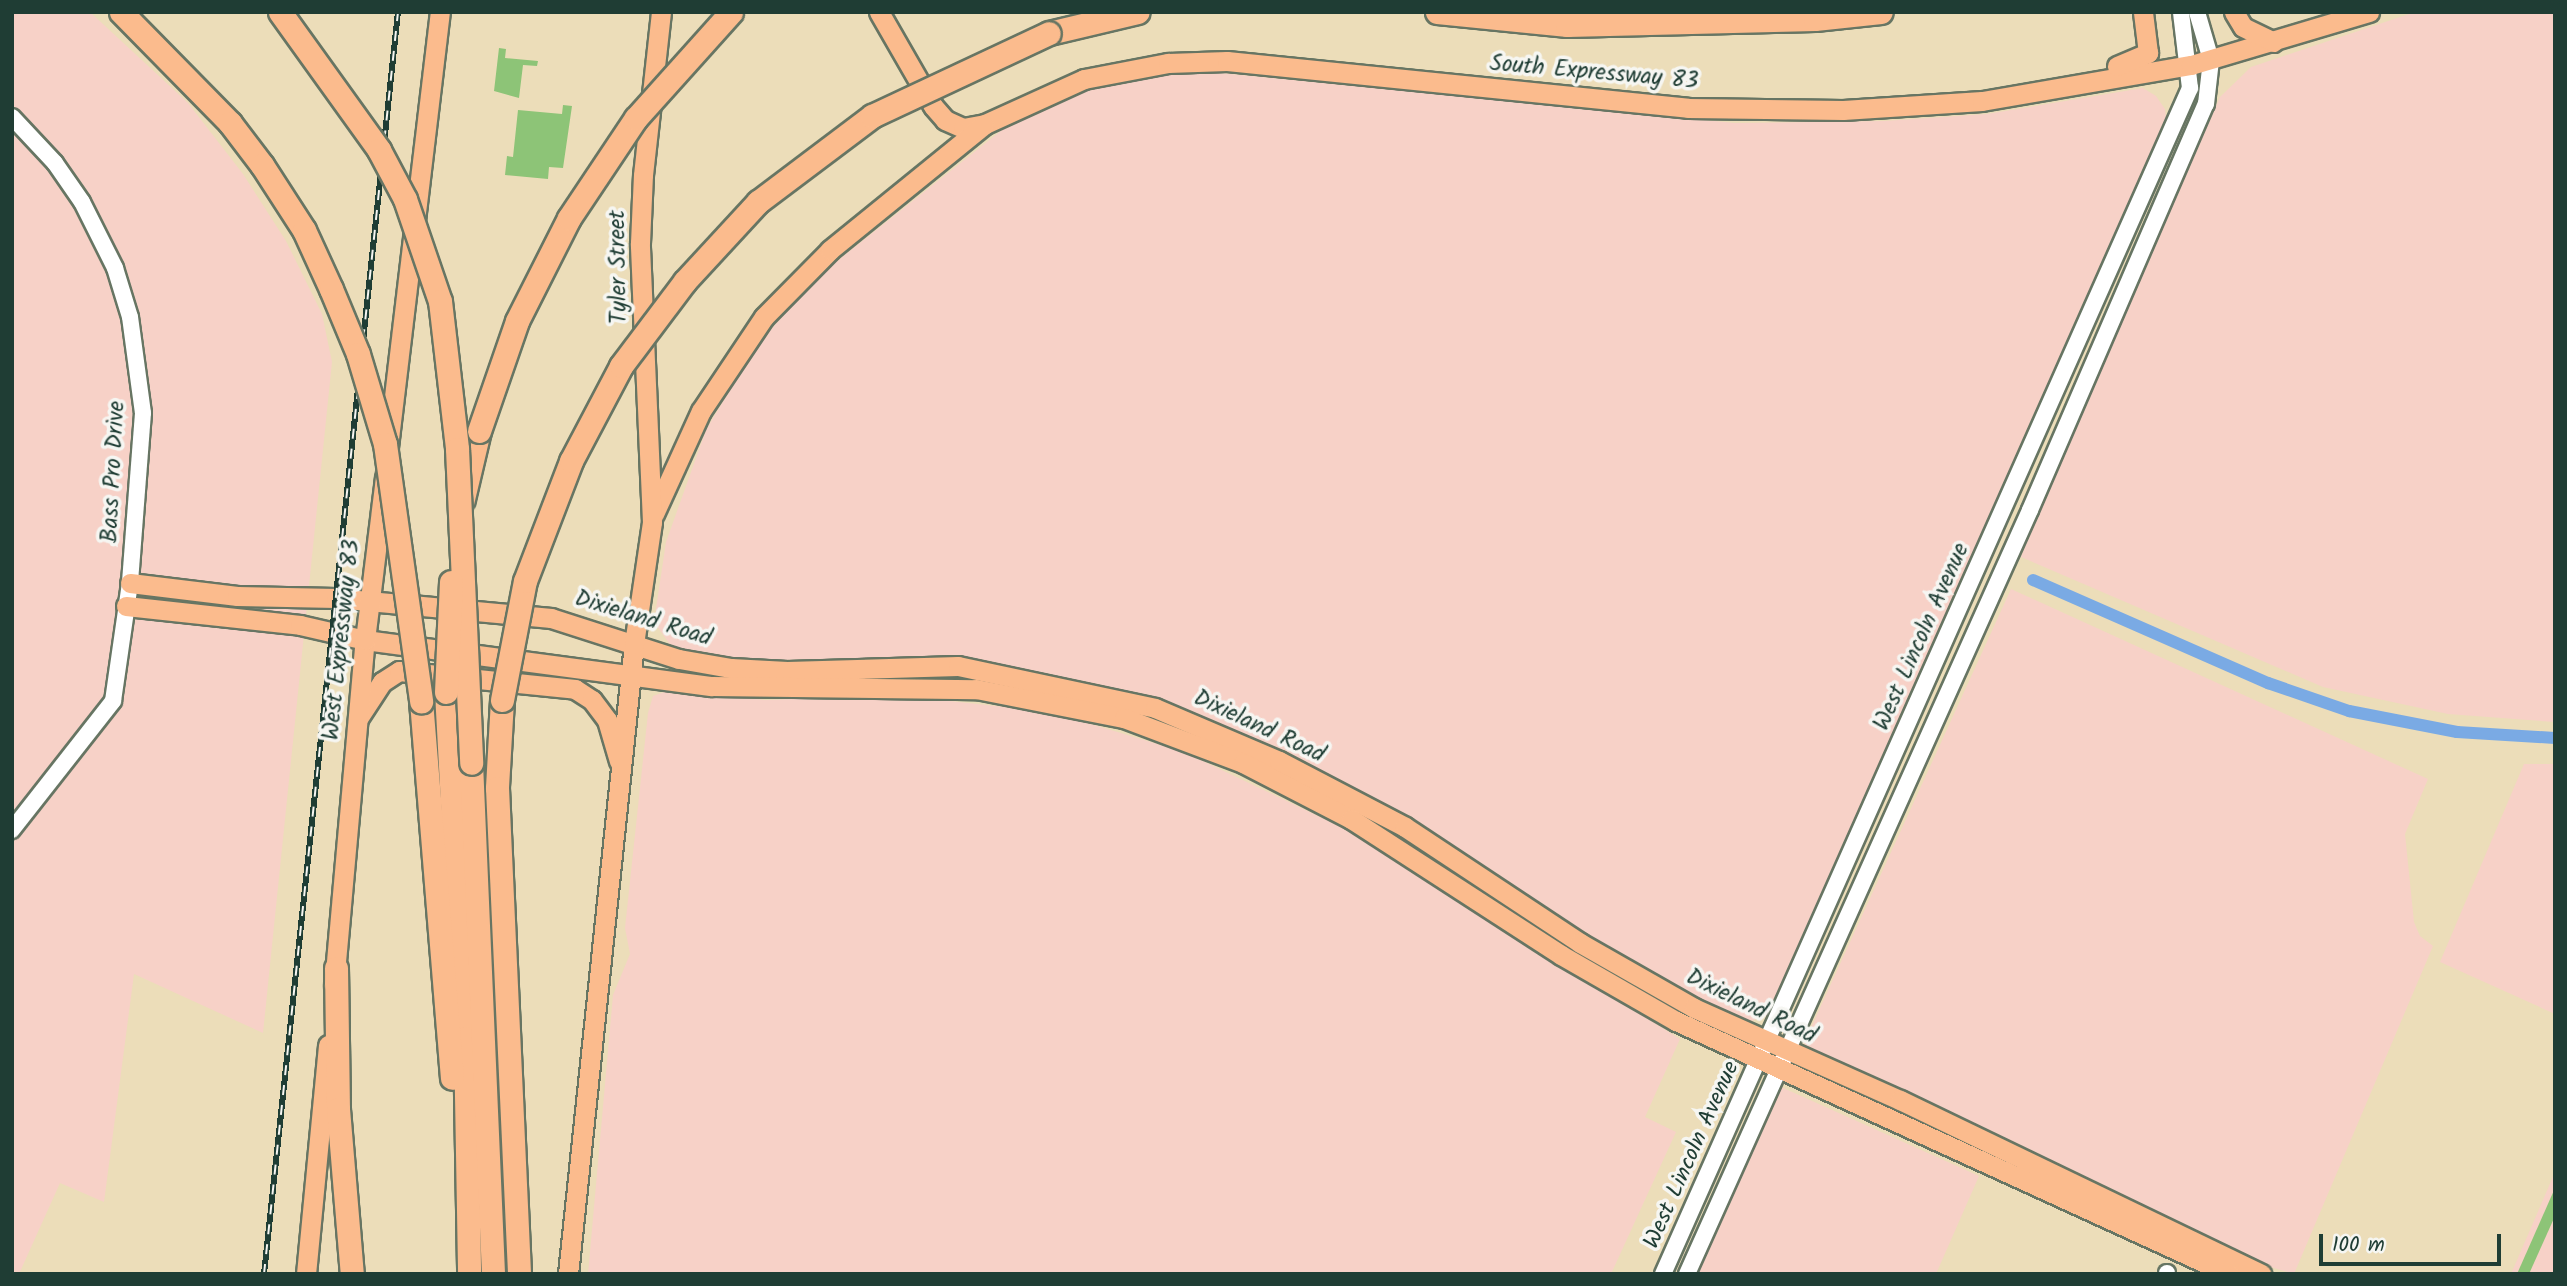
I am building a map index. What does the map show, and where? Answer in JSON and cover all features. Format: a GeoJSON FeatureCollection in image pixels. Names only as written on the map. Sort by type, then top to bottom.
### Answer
{"type":"FeatureCollection","features":[{"type":"Feature","properties":{"kind":"highway"},"geometry":{"type":"LineString","coordinates":[[121,12],[230,123],[262,165],[304,230],[358,354],[385,444],[421,701],[467,1274]]}},
{"type":"Feature","properties":{"kind":"highway"},"geometry":{"type":"LineString","coordinates":[[280,12],[379,150],[405,199],[440,300],[457,449],[493,1274]]}},
{"type":"Feature","properties":{"kind":"highway"},"geometry":{"type":"LineString","coordinates":[[467,1274],[466,1051],[446,692],[451,582],[462,506],[483,418],[517,321],[563,229],[611,151],[670,76],[731,12]]}},
{"type":"Feature","properties":{"kind":"highway"},"geometry":{"type":"LineString","coordinates":[[519,1274],[497,788],[502,700],[525,580],[571,461],[621,366],[685,281],[758,202],[872,116],[1049,33],[1138,12]]}},
{"type":"Feature","properties":{"kind":"highway"},"geometry":{"type":"LineString","coordinates":[[1437,12],[1567,25],[1815,19],[1881,12]]}},
{"type":"Feature","properties":{"kind":"highway"},"geometry":{"type":"LineString","coordinates":[[336,968],[338,1109],[352,1274]]}},
{"type":"Feature","properties":{"kind":"main road","name":"West Expressway 83"},"geometry":{"type":"LineString","coordinates":[[306,1274],[365,640],[440,12]]}},
{"type":"Feature","properties":{"kind":"main road","name":"Tyler Street"},"geometry":{"type":"LineString","coordinates":[[652,522],[640,243],[643,175],[661,12]]}},
{"type":"Feature","properties":{"kind":"main road","name":"South Expressway 83"},"geometry":{"type":"LineString","coordinates":[[879,12],[945,120],[963,128],[985,124],[1084,79],[1142,66],[1220,61],[1761,111],[1871,108],[2009,95],[2191,65],[2369,12]]}},
{"type":"Feature","properties":{"kind":"main road"},"geometry":{"type":"LineString","coordinates":[[2009,95],[2019,83],[2143,59],[2150,48],[2143,12]]}},
{"type":"Feature","properties":{"kind":"main road"},"geometry":{"type":"LineString","coordinates":[[2234,12],[2243,27],[2274,42]]}},
{"type":"Feature","properties":{"kind":"main road"},"geometry":{"type":"LineString","coordinates":[[568,1274],[634,644],[652,522],[674,463],[701,411],[764,317],[830,250],[985,124]]}},
{"type":"Feature","properties":{"kind":"main road","name":"Dixieland Road"},"geometry":{"type":"LineString","coordinates":[[130,583],[237,596],[336,598],[551,618],[692,662],[731,668],[958,666],[1087,690],[1170,713],[1279,761],[1394,821],[1610,961],[1763,1053]]}},
{"type":"Feature","properties":{"kind":"main road","name":"Dixieland Road"},"geometry":{"type":"LineString","coordinates":[[126,607],[300,625],[365,640],[746,688],[890,685],[976,689],[1124,718],[1242,763],[1352,819],[1622,992],[1783,1062],[2230,1274]]}},
{"type":"Feature","properties":{"kind":"main road"},"geometry":{"type":"LineString","coordinates":[[358,718],[382,682],[398,671],[575,689],[592,700],[607,720],[622,772]]}},
{"type":"Feature","properties":{"kind":"main road","name":"Dixieland Road"},"geometry":{"type":"LineString","coordinates":[[1783,1062],[1900,1100],[2261,1274]]}},
{"type":"Feature","properties":{"kind":"street","name":"West Lincoln Avenue"},"geometry":{"type":"LineString","coordinates":[[1663,1274],[2190,88],[2191,65],[2181,12]]}},
{"type":"Feature","properties":{"kind":"street"},"geometry":{"type":"LineString","coordinates":[[2197,12],[2211,60]]}},
{"type":"Feature","properties":{"kind":"street","name":"West Lincoln Avenue"},"geometry":{"type":"LineString","coordinates":[[1687,1274],[2206,104],[2211,60]]}},
{"type":"Feature","properties":{"kind":"street","name":"Bass Pro Drive"},"geometry":{"type":"LineString","coordinates":[[12,117],[55,163],[87,209],[115,268],[130,317],[143,414],[130,583],[117,684],[109,709],[12,830]]}},
{"type":"Feature","properties":{"kind":"shaded area"},"geometry":{"type":"Polygon","coordinates":[[[12,12],[90,12],[188,103],[243,174],[286,241],[322,314],[332,362],[263,1033],[134,974],[104,1202],[60,1183],[19,1274],[12,1274],[12,12]]]}},
{"type":"Feature","properties":{"kind":"shaded area"},"geometry":{"type":"Polygon","coordinates":[[[2415,12],[2555,12],[2555,722],[2448,714],[2323,687],[2021,557],[2052,474],[2220,97],[2251,67],[2415,12]]]}},
{"type":"Feature","properties":{"kind":"shaded area"},"geometry":{"type":"Polygon","coordinates":[[[1210,72],[1735,123],[1884,121],[1987,114],[2143,88],[2156,96],[2165,109],[2166,118],[1768,1015],[1746,1023],[1729,1015],[1603,947],[1441,840],[1200,716],[1120,689],[995,663],[911,657],[746,661],[694,655],[671,646],[654,622],[666,542],[706,430],[756,346],[822,273],[1007,126],[1086,91],[1171,74],[1210,72]]]}},
{"type":"Feature","properties":{"kind":"shaded area"},"geometry":{"type":"Polygon","coordinates":[[[2011,589],[2428,779],[2405,834],[2414,922],[2420,936],[2433,946],[2294,1274],[2261,1264],[1808,1049],[1804,1043],[2011,589]]]}},
{"type":"Feature","properties":{"kind":"shaded area"},"geometry":{"type":"Polygon","coordinates":[[[667,691],[766,700],[896,695],[1051,712],[1184,752],[1341,827],[1680,1039],[1645,1117],[1676,1132],[1611,1274],[588,1274],[613,995],[630,954],[625,928],[648,713],[653,696],[667,691]]]}},
{"type":"Feature","properties":{"kind":"shaded area"},"geometry":{"type":"Polygon","coordinates":[[[2524,764],[2555,764],[2555,1014],[2440,962],[2524,764]]]}},
{"type":"Feature","properties":{"kind":"shaded area"},"geometry":{"type":"Polygon","coordinates":[[[1781,1087],[1979,1176],[1936,1274],[1694,1274],[1781,1087]]]}},
{"type":"Feature","properties":{"kind":"shaded area"},"geometry":{"type":"Polygon","coordinates":[[[2555,1172],[2555,1274],[2511,1274],[2555,1172]]]}},
{"type":"Feature","properties":{"kind":"green space"},"geometry":{"type":"Polygon","coordinates":[[[499,48],[506,49],[505,58],[538,61],[537,66],[523,65],[519,98],[494,91],[499,48]]]}},
{"type":"Feature","properties":{"kind":"green space"},"geometry":{"type":"Polygon","coordinates":[[[563,105],[572,106],[563,168],[549,167],[548,179],[505,175],[507,156],[513,157],[518,110],[562,114],[563,105]]]}},
{"type":"Feature","properties":{"kind":"green space"},"geometry":{"type":"Polygon","coordinates":[[[2555,1188],[2555,1216],[2529,1274],[2517,1274],[2555,1188]]]}},
{"type":"Feature","properties":{"kind":"waterway"},"geometry":{"type":"LineString","coordinates":[[2033,580],[2268,683],[2349,711],[2457,732],[2555,738]]}},
{"type":"Feature","properties":{"kind":"railway"},"geometry":{"type":"LineString","coordinates":[[264,1274],[398,12]]}}]}
